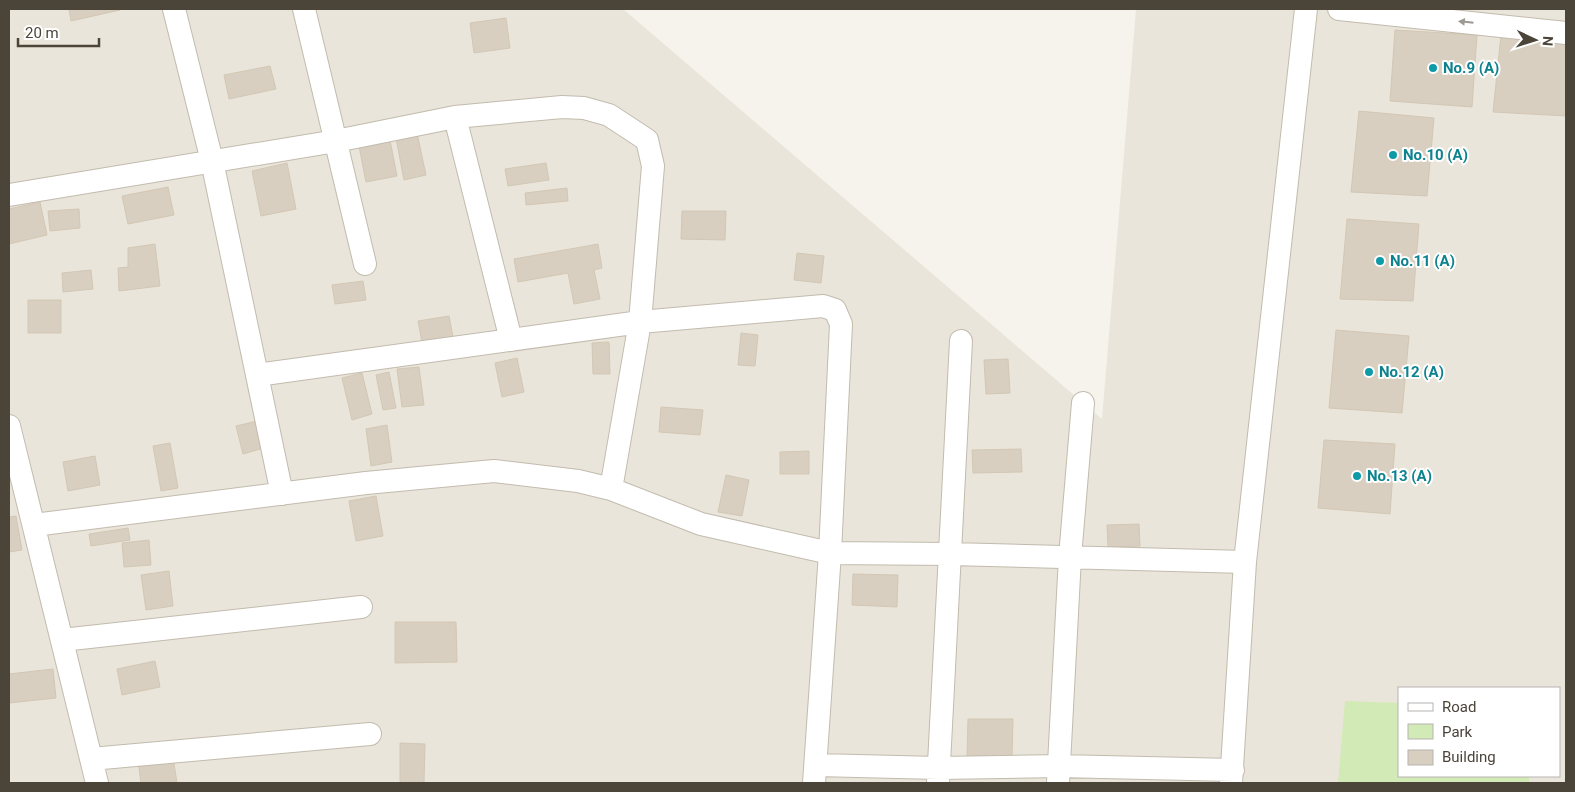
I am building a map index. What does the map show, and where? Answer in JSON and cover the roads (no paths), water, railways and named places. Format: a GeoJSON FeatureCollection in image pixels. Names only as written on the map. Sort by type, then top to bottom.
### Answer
{"type":"FeatureCollection","features":[{"type":"Feature","properties":{"kind":"street"},"geometry":{"type":"LineString","coordinates":[[174,9],[212,162],[282,494]]}},
{"type":"Feature","properties":{"kind":"street"},"geometry":{"type":"LineString","coordinates":[[304,9],[365,264]]}},
{"type":"Feature","properties":{"kind":"street"},"geometry":{"type":"LineString","coordinates":[[257,375],[640,322],[823,306],[835,310],[841,324],[830,553],[815,774],[1232,777],[1245,562],[1306,9]]}},
{"type":"Feature","properties":{"kind":"street"},"geometry":{"type":"LineString","coordinates":[[1339,9],[1496,17],[1566,33]]}},
{"type":"Feature","properties":{"kind":"street"},"geometry":{"type":"LineString","coordinates":[[9,195],[336,141],[455,117],[562,107],[584,108],[609,116],[647,140],[653,166],[640,322],[611,489]]}},
{"type":"Feature","properties":{"kind":"street"},"geometry":{"type":"LineString","coordinates":[[455,117],[511,340]]}},
{"type":"Feature","properties":{"kind":"street"},"geometry":{"type":"LineString","coordinates":[[938,775],[962,341]]}},
{"type":"Feature","properties":{"kind":"street"},"geometry":{"type":"LineString","coordinates":[[1058,775],[1070,557],[1083,403]]}},
{"type":"Feature","properties":{"kind":"street"},"geometry":{"type":"LineString","coordinates":[[9,426],[97,783]]}},
{"type":"Feature","properties":{"kind":"street"},"geometry":{"type":"LineString","coordinates":[[34,525],[481,471],[578,481],[611,489],[701,524],[830,553],[951,554],[1245,562]]}},
{"type":"Feature","properties":{"kind":"street"},"geometry":{"type":"LineString","coordinates":[[62,640],[361,608]]}},
{"type":"Feature","properties":{"kind":"street"},"geometry":{"type":"LineString","coordinates":[[91,759],[370,734]]}},
{"type":"Feature","properties":{"kind":"place","name":"No.9 (A)"},"geometry":{"type":"Point","coordinates":[1433,68]}},
{"type":"Feature","properties":{"kind":"place","name":"No.10 (A)"},"geometry":{"type":"Point","coordinates":[1393,155]}},
{"type":"Feature","properties":{"kind":"place","name":"No.11 (A)"},"geometry":{"type":"Point","coordinates":[1380,261]}},
{"type":"Feature","properties":{"kind":"place","name":"No.12 (A)"},"geometry":{"type":"Point","coordinates":[1369,372]}},
{"type":"Feature","properties":{"kind":"place","name":"No.13 (A)"},"geometry":{"type":"Point","coordinates":[1357,476]}}]}
